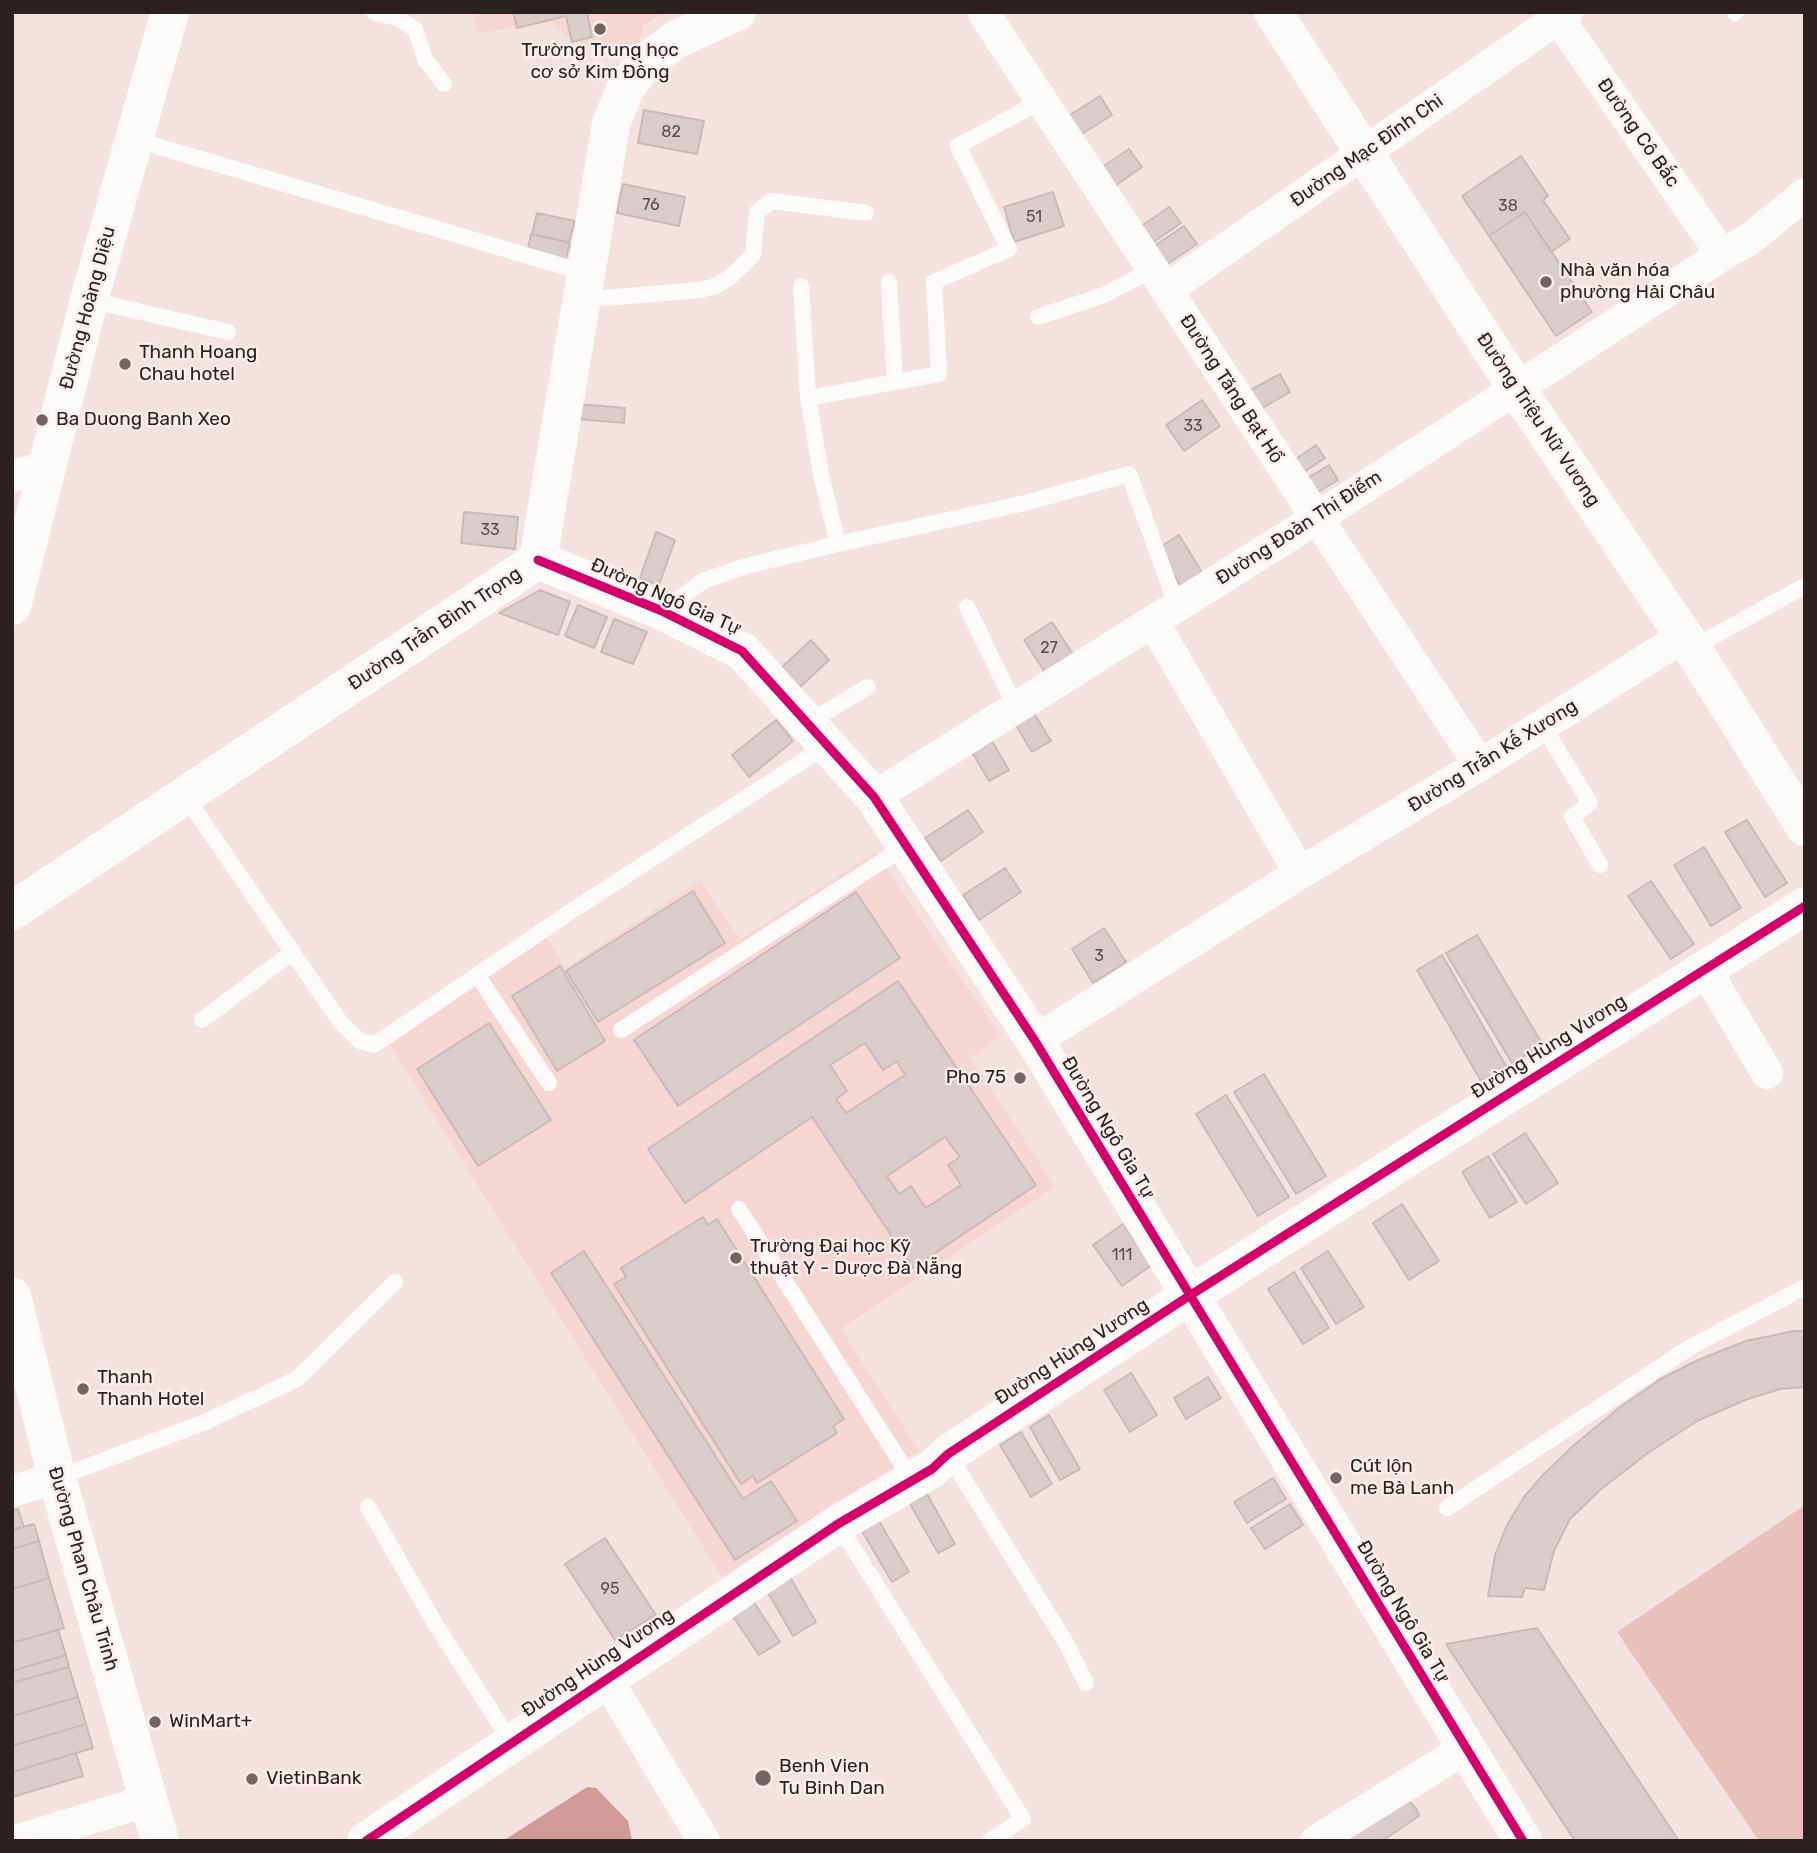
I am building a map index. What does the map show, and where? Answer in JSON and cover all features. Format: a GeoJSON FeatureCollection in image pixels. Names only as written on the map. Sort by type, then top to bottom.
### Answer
{"type":"FeatureCollection","features":[{"type":"Feature","properties":{"kind":"street","name":"Đường Hoàng Diệu"},"geometry":{"type":"LineString","coordinates":[[12,606],[29,472],[89,300],[170,12]]}},
{"type":"Feature","properties":{"kind":"street","name":"Đường Tăng Bạt Hổ"},"geometry":{"type":"LineString","coordinates":[[983,12],[1480,765]]}},
{"type":"Feature","properties":{"kind":"street","name":"Đường Triệu Nữ Vương"},"geometry":{"type":"LineString","coordinates":[[1273,12],[1516,388],[1688,642],[1805,827]]}},
{"type":"Feature","properties":{"kind":"street","name":"Đường Trần Bình Trọng"},"geometry":{"type":"LineString","coordinates":[[12,911],[538,560],[611,124],[626,87],[647,61],[677,39],[731,13]]}},
{"type":"Feature","properties":{"kind":"street","name":"Đường Mạc Đĩnh Chi"},"geometry":{"type":"LineString","coordinates":[[1159,280],[1364,153],[1559,14]]}},
{"type":"Feature","properties":{"kind":"street","name":"Đường Cô Bắc"},"geometry":{"type":"LineString","coordinates":[[1559,14],[1722,255]]}},
{"type":"Feature","properties":{"kind":"street","name":"Đường Đoàn Thị Điểm"},"geometry":{"type":"LineString","coordinates":[[874,797],[1317,518],[1750,239],[1805,194]]}},
{"type":"Feature","properties":{"kind":"street","name":"Đường Ngô Gia Tự"},"geometry":{"type":"LineString","coordinates":[[538,560],[662,611],[742,651],[874,797],[1035,1041],[1523,1841]]}},
{"type":"Feature","properties":{"kind":"street"},"geometry":{"type":"LineString","coordinates":[[1165,614],[1300,873]]}},
{"type":"Feature","properties":{"kind":"street","name":"Đường Trần Kế Xương"},"geometry":{"type":"LineString","coordinates":[[1035,1041],[1300,873],[1688,642]]}},
{"type":"Feature","properties":{"kind":"street","name":"Đường Hùng Vương"},"geometry":{"type":"LineString","coordinates":[[366,1841],[838,1524],[932,1469],[948,1454],[1189,1296],[1805,905]]}},
{"type":"Feature","properties":{"kind":"street"},"geometry":{"type":"LineString","coordinates":[[1705,969],[1767,1073]]}},
{"type":"Feature","properties":{"kind":"street","name":"Đường Phan Châu Trinh"},"geometry":{"type":"LineString","coordinates":[[12,1296],[57,1478],[160,1841]]}},
{"type":"Feature","properties":{"kind":"street"},"geometry":{"type":"LineString","coordinates":[[12,1491],[57,1478]]}},
{"type":"Feature","properties":{"kind":"street"},"geometry":{"type":"LineString","coordinates":[[606,1678],[704,1841]]}},
{"type":"Feature","properties":{"kind":"street"},"geometry":{"type":"LineString","coordinates":[[1315,1841],[1466,1748]]}},
{"type":"Feature","properties":{"kind":"street"},"geometry":{"type":"LineString","coordinates":[[16,1841],[149,1800]]}},
{"type":"Feature","properties":{"kind":"lane"},"geometry":{"type":"LineString","coordinates":[[374,12],[397,18],[415,29],[426,61],[444,84]]}},
{"type":"Feature","properties":{"kind":"lane"},"geometry":{"type":"LineString","coordinates":[[808,398],[939,374],[934,282],[1009,250],[958,146],[1041,101]]}},
{"type":"Feature","properties":{"kind":"lane"},"geometry":{"type":"LineString","coordinates":[[133,139],[584,287],[700,290],[716,286],[753,255],[757,212],[772,201],[866,213]]}},
{"type":"Feature","properties":{"kind":"lane"},"geometry":{"type":"LineString","coordinates":[[1038,317],[1159,280]]}},
{"type":"Feature","properties":{"kind":"lane"},"geometry":{"type":"LineString","coordinates":[[889,282],[895,382]]}},
{"type":"Feature","properties":{"kind":"lane"},"geometry":{"type":"LineString","coordinates":[[801,286],[808,398],[821,474],[838,544]]}},
{"type":"Feature","properties":{"kind":"lane"},"geometry":{"type":"LineString","coordinates":[[89,300],[228,332]]}},
{"type":"Feature","properties":{"kind":"lane"},"geometry":{"type":"LineString","coordinates":[[662,611],[703,581],[746,566],[1025,503],[1129,474],[1165,614]]}},
{"type":"Feature","properties":{"kind":"lane"},"geometry":{"type":"LineString","coordinates":[[1688,642],[1805,586]]}},
{"type":"Feature","properties":{"kind":"lane"},"geometry":{"type":"LineString","coordinates":[[967,607],[1016,708]]}},
{"type":"Feature","properties":{"kind":"lane"},"geometry":{"type":"LineString","coordinates":[[185,796],[353,1037],[373,1045],[477,975],[817,734],[868,687]]}},
{"type":"Feature","properties":{"kind":"lane"},"geometry":{"type":"LineString","coordinates":[[1543,726],[1590,803],[1572,817],[1600,865]]}},
{"type":"Feature","properties":{"kind":"lane"},"geometry":{"type":"LineString","coordinates":[[621,1030],[906,846]]}},
{"type":"Feature","properties":{"kind":"lane"},"geometry":{"type":"LineString","coordinates":[[202,1020],[293,951]]}},
{"type":"Feature","properties":{"kind":"lane"},"geometry":{"type":"LineString","coordinates":[[477,975],[549,1083]]}},
{"type":"Feature","properties":{"kind":"lane"},"geometry":{"type":"LineString","coordinates":[[739,1209],[912,1480]]}},
{"type":"Feature","properties":{"kind":"lane"},"geometry":{"type":"LineString","coordinates":[[57,1478],[205,1422],[297,1379],[395,1282]]}},
{"type":"Feature","properties":{"kind":"lane"},"geometry":{"type":"LineString","coordinates":[[1447,1508],[1692,1346],[1805,1287]]}},
{"type":"Feature","properties":{"kind":"lane"},"geometry":{"type":"LineString","coordinates":[[948,1454],[1065,1641],[1086,1683]]}},
{"type":"Feature","properties":{"kind":"lane"},"geometry":{"type":"LineString","coordinates":[[368,1507],[436,1625],[512,1742]]}},
{"type":"Feature","properties":{"kind":"lane"},"geometry":{"type":"LineString","coordinates":[[838,1524],[1023,1819],[990,1841]]}},
{"type":"Feature","properties":{"kind":"shaded area","name":"Trường Trung học cơ sở Kim Đồng"},"geometry":{"type":"Polygon","coordinates":[[[473,12],[670,12],[644,24],[636,55],[572,42],[551,22],[478,33],[473,12]]]}},
{"type":"Feature","properties":{"kind":"shaded area","name":"Trường Đại học Kỹ thuật Y - Dược Đà Nẵng"},"geometry":{"type":"Polygon","coordinates":[[[875,852],[1001,1037],[970,1057],[1055,1187],[841,1329],[919,1451],[722,1577],[390,1045],[547,937],[566,968],[700,880],[740,940],[875,852]]]}},
{"type":"Feature","properties":{"kind":"shaded area"},"geometry":{"type":"Polygon","coordinates":[[[1805,1505],[1805,1841],[1759,1841],[1617,1632],[1805,1505]]]}},
{"type":"Feature","properties":{"kind":"shaded area"},"geometry":{"type":"Polygon","coordinates":[[[587,1787],[596,1788],[628,1821],[632,1841],[503,1841],[587,1787]]]}},
{"type":"Feature","properties":{"kind":"building"},"geometry":{"type":"Polygon","coordinates":[[[513,12],[587,12],[592,37],[572,42],[566,16],[517,28],[513,12]]]}},
{"type":"Feature","properties":{"kind":"building"},"geometry":{"type":"Polygon","coordinates":[[[1100,96],[1112,115],[1074,139],[1062,120],[1100,96]]]}},
{"type":"Feature","properties":{"kind":"building"},"geometry":{"type":"Polygon","coordinates":[[[644,110],[704,121],[697,154],[638,143],[644,110]]]}},
{"type":"Feature","properties":{"kind":"building"},"geometry":{"type":"Polygon","coordinates":[[[1129,149],[1142,167],[1108,191],[1095,172],[1129,149]]]}},
{"type":"Feature","properties":{"kind":"building"},"geometry":{"type":"Polygon","coordinates":[[[1521,156],[1548,196],[1543,200],[1570,239],[1551,252],[1525,212],[1489,236],[1462,196],[1521,156]]]}},
{"type":"Feature","properties":{"kind":"building"},"geometry":{"type":"Polygon","coordinates":[[[623,184],[685,197],[679,226],[617,213],[623,184]]]}},
{"type":"Feature","properties":{"kind":"building"},"geometry":{"type":"Polygon","coordinates":[[[1053,192],[1064,226],[1014,242],[1004,207],[1053,192]]]}},
{"type":"Feature","properties":{"kind":"building"},"geometry":{"type":"Polygon","coordinates":[[[1169,207],[1181,223],[1148,246],[1136,230],[1169,207]]]}},
{"type":"Feature","properties":{"kind":"building","name":"Nhà văn hóa phường Hải Châu"},"geometry":{"type":"Polygon","coordinates":[[[1525,212],[1592,312],[1556,336],[1489,236],[1525,212]]]}},
{"type":"Feature","properties":{"kind":"building"},"geometry":{"type":"Polygon","coordinates":[[[537,213],[575,221],[569,242],[532,234],[537,213]]]}},
{"type":"Feature","properties":{"kind":"building"},"geometry":{"type":"Polygon","coordinates":[[[1184,226],[1197,244],[1163,267],[1150,249],[1184,226]]]}},
{"type":"Feature","properties":{"kind":"building"},"geometry":{"type":"Polygon","coordinates":[[[531,234],[570,243],[565,262],[527,254],[531,234]]]}},
{"type":"Feature","properties":{"kind":"building"},"geometry":{"type":"Polygon","coordinates":[[[1280,374],[1290,392],[1254,413],[1243,394],[1280,374]]]}},
{"type":"Feature","properties":{"kind":"building"},"geometry":{"type":"Polygon","coordinates":[[[1202,400],[1220,426],[1184,451],[1166,425],[1202,400]]]}},
{"type":"Feature","properties":{"kind":"building"},"geometry":{"type":"Polygon","coordinates":[[[579,404],[625,408],[624,423],[578,419],[579,404]]]}},
{"type":"Feature","properties":{"kind":"building"},"geometry":{"type":"Polygon","coordinates":[[[1316,445],[1325,458],[1298,476],[1289,464],[1316,445]]]}},
{"type":"Feature","properties":{"kind":"building"},"geometry":{"type":"Polygon","coordinates":[[[1329,465],[1338,480],[1310,497],[1301,482],[1329,465]]]}},
{"type":"Feature","properties":{"kind":"building"},"geometry":{"type":"Polygon","coordinates":[[[464,512],[518,517],[515,549],[461,543],[464,512]]]}},
{"type":"Feature","properties":{"kind":"building"},"geometry":{"type":"Polygon","coordinates":[[[656,532],[675,540],[659,585],[640,578],[656,532]]]}},
{"type":"Feature","properties":{"kind":"building"},"geometry":{"type":"Polygon","coordinates":[[[1179,535],[1203,574],[1182,588],[1157,549],[1179,535]]]}},
{"type":"Feature","properties":{"kind":"building"},"geometry":{"type":"Polygon","coordinates":[[[540,590],[570,602],[558,635],[499,613],[540,590]]]}},
{"type":"Feature","properties":{"kind":"building"},"geometry":{"type":"Polygon","coordinates":[[[578,605],[607,617],[594,648],[565,636],[578,605]]]}},
{"type":"Feature","properties":{"kind":"building"},"geometry":{"type":"Polygon","coordinates":[[[614,619],[647,632],[633,664],[601,652],[614,619]]]}},
{"type":"Feature","properties":{"kind":"building"},"geometry":{"type":"Polygon","coordinates":[[[1052,622],[1074,656],[1046,674],[1024,640],[1052,622]]]}},
{"type":"Feature","properties":{"kind":"building"},"geometry":{"type":"Polygon","coordinates":[[[811,640],[829,660],[799,688],[781,668],[811,640]]]}},
{"type":"Feature","properties":{"kind":"building"},"geometry":{"type":"Polygon","coordinates":[[[1034,713],[1051,741],[1032,752],[1015,724],[1034,713]]]}},
{"type":"Feature","properties":{"kind":"building"},"geometry":{"type":"Polygon","coordinates":[[[776,720],[793,741],[749,777],[732,755],[776,720]]]}},
{"type":"Feature","properties":{"kind":"building"},"geometry":{"type":"Polygon","coordinates":[[[992,741],[1009,770],[989,781],[972,752],[992,741]]]}},
{"type":"Feature","properties":{"kind":"building"},"geometry":{"type":"Polygon","coordinates":[[[968,810],[983,832],[941,861],[925,838],[968,810]]]}},
{"type":"Feature","properties":{"kind":"building"},"geometry":{"type":"Polygon","coordinates":[[[1747,820],[1787,883],[1765,897],[1725,832],[1747,820]]]}},
{"type":"Feature","properties":{"kind":"building"},"geometry":{"type":"Polygon","coordinates":[[[1704,847],[1741,908],[1711,926],[1674,865],[1704,847]]]}},
{"type":"Feature","properties":{"kind":"building"},"geometry":{"type":"Polygon","coordinates":[[[1005,868],[1021,892],[979,920],[963,895],[1005,868]]]}},
{"type":"Feature","properties":{"kind":"building"},"geometry":{"type":"Polygon","coordinates":[[[1651,881],[1694,944],[1671,959],[1628,896],[1651,881]]]}},
{"type":"Feature","properties":{"kind":"building"},"geometry":{"type":"Polygon","coordinates":[[[693,891],[725,943],[598,1022],[566,971],[693,891]]]}},
{"type":"Feature","properties":{"kind":"building"},"geometry":{"type":"Polygon","coordinates":[[[856,892],[900,958],[678,1106],[634,1040],[856,892]]]}},
{"type":"Feature","properties":{"kind":"building"},"geometry":{"type":"Polygon","coordinates":[[[1104,928],[1126,962],[1093,983],[1072,949],[1104,928]]]}},
{"type":"Feature","properties":{"kind":"building"},"geometry":{"type":"Polygon","coordinates":[[[1477,935],[1543,1045],[1512,1063],[1446,953],[1477,935]]]}},
{"type":"Feature","properties":{"kind":"building"},"geometry":{"type":"Polygon","coordinates":[[[1442,955],[1506,1066],[1481,1081],[1417,970],[1442,955]]]}},
{"type":"Feature","properties":{"kind":"building"},"geometry":{"type":"Polygon","coordinates":[[[560,966],[605,1041],[557,1071],[512,996],[560,966]]]}},
{"type":"Feature","properties":{"kind":"building"},"geometry":{"type":"Polygon","coordinates":[[[898,981],[1036,1185],[913,1268],[812,1117],[685,1203],[648,1149],[898,981]],[[865,1043],[830,1065],[847,1091],[836,1099],[846,1113],[905,1075],[897,1061],[883,1070],[865,1043]],[[945,1137],[887,1176],[899,1194],[911,1186],[926,1208],[961,1185],[948,1165],[960,1157],[945,1137]]]}},
{"type":"Feature","properties":{"kind":"building"},"geometry":{"type":"Polygon","coordinates":[[[489,1023],[551,1120],[478,1166],[417,1069],[489,1023]]]}},
{"type":"Feature","properties":{"kind":"building"},"geometry":{"type":"Polygon","coordinates":[[[1264,1074],[1326,1176],[1296,1194],[1234,1092],[1264,1074]]]}},
{"type":"Feature","properties":{"kind":"building"},"geometry":{"type":"Polygon","coordinates":[[[1226,1095],[1289,1197],[1258,1216],[1196,1114],[1226,1095]]]}},
{"type":"Feature","properties":{"kind":"building"},"geometry":{"type":"Polygon","coordinates":[[[1525,1133],[1558,1183],[1526,1204],[1493,1154],[1525,1133]]]}},
{"type":"Feature","properties":{"kind":"building"},"geometry":{"type":"Polygon","coordinates":[[[1488,1156],[1517,1202],[1490,1218],[1462,1172],[1488,1156]]]}},
{"type":"Feature","properties":{"kind":"building"},"geometry":{"type":"Polygon","coordinates":[[[1402,1204],[1439,1261],[1409,1280],[1373,1223],[1402,1204]]]}},
{"type":"Feature","properties":{"kind":"building"},"geometry":{"type":"Polygon","coordinates":[[[703,1217],[708,1225],[717,1219],[844,1419],[833,1426],[837,1433],[757,1483],[753,1476],[741,1484],[614,1284],[626,1277],[621,1268],[703,1217]]]}},
{"type":"Feature","properties":{"kind":"building"},"geometry":{"type":"Polygon","coordinates":[[[1123,1224],[1152,1265],[1122,1286],[1093,1245],[1123,1224]]]}},
{"type":"Feature","properties":{"kind":"building"},"geometry":{"type":"Polygon","coordinates":[[[584,1251],[743,1499],[771,1481],[797,1521],[735,1560],[551,1273],[584,1251]]]}},
{"type":"Feature","properties":{"kind":"building"},"geometry":{"type":"Polygon","coordinates":[[[1328,1251],[1364,1307],[1336,1324],[1301,1268],[1328,1251]]]}},
{"type":"Feature","properties":{"kind":"building"},"geometry":{"type":"Polygon","coordinates":[[[1294,1272],[1329,1328],[1303,1344],[1268,1289],[1294,1272]]]}},
{"type":"Feature","properties":{"kind":"building"},"geometry":{"type":"Polygon","coordinates":[[[1805,1331],[1805,1387],[1780,1389],[1745,1400],[1697,1421],[1648,1453],[1600,1490],[1570,1519],[1554,1551],[1544,1590],[1525,1588],[1522,1597],[1488,1596],[1495,1555],[1507,1525],[1524,1497],[1573,1446],[1619,1408],[1659,1380],[1698,1360],[1746,1341],[1805,1331]]]}},
{"type":"Feature","properties":{"kind":"building"},"geometry":{"type":"Polygon","coordinates":[[[1131,1373],[1157,1415],[1130,1432],[1104,1390],[1131,1373]]]}},
{"type":"Feature","properties":{"kind":"building"},"geometry":{"type":"Polygon","coordinates":[[[1208,1377],[1221,1398],[1186,1419],[1174,1398],[1208,1377]]]}},
{"type":"Feature","properties":{"kind":"building"},"geometry":{"type":"Polygon","coordinates":[[[1049,1415],[1080,1469],[1060,1480],[1030,1427],[1049,1415]]]}},
{"type":"Feature","properties":{"kind":"building"},"geometry":{"type":"Polygon","coordinates":[[[1021,1432],[1052,1484],[1031,1497],[1000,1445],[1021,1432]]]}},
{"type":"Feature","properties":{"kind":"building"},"geometry":{"type":"Polygon","coordinates":[[[1273,1478],[1286,1499],[1247,1523],[1234,1502],[1273,1478]]]}},
{"type":"Feature","properties":{"kind":"building"},"geometry":{"type":"Polygon","coordinates":[[[927,1494],[955,1544],[938,1553],[910,1504],[927,1494]]]}},
{"type":"Feature","properties":{"kind":"building"},"geometry":{"type":"Polygon","coordinates":[[[1290,1504],[1303,1525],[1265,1549],[1251,1528],[1290,1504]]]}},
{"type":"Feature","properties":{"kind":"building"},"geometry":{"type":"Polygon","coordinates":[[[18,1509],[24,1527],[12,1530],[12,1511],[18,1509]]]}},
{"type":"Feature","properties":{"kind":"building"},"geometry":{"type":"Polygon","coordinates":[[[879,1521],[909,1572],[892,1582],[862,1531],[879,1521]]]}},
{"type":"Feature","properties":{"kind":"building"},"geometry":{"type":"Polygon","coordinates":[[[34,1524],[39,1541],[12,1549],[12,1530],[34,1524]]]}},
{"type":"Feature","properties":{"kind":"building"},"geometry":{"type":"Polygon","coordinates":[[[605,1538],[656,1615],[615,1640],[565,1564],[605,1538]]]}},
{"type":"Feature","properties":{"kind":"building"},"geometry":{"type":"Polygon","coordinates":[[[39,1541],[49,1578],[12,1589],[12,1549],[39,1541]]]}},
{"type":"Feature","properties":{"kind":"building"},"geometry":{"type":"Polygon","coordinates":[[[790,1577],[816,1622],[793,1636],[767,1591],[790,1577]]]}},
{"type":"Feature","properties":{"kind":"building"},"geometry":{"type":"Polygon","coordinates":[[[49,1578],[64,1628],[12,1643],[12,1589],[49,1578]]]}},
{"type":"Feature","properties":{"kind":"building"},"geometry":{"type":"Polygon","coordinates":[[[753,1601],[780,1642],[759,1655],[732,1615],[753,1601]]]}},
{"type":"Feature","properties":{"kind":"building"},"geometry":{"type":"Polygon","coordinates":[[[1537,1628],[1679,1841],[1575,1841],[1446,1644],[1537,1628]]]}},
{"type":"Feature","properties":{"kind":"building"},"geometry":{"type":"Polygon","coordinates":[[[58,1630],[66,1655],[12,1671],[12,1643],[58,1630]]]}},
{"type":"Feature","properties":{"kind":"building"},"geometry":{"type":"Polygon","coordinates":[[[66,1655],[69,1667],[12,1683],[12,1671],[66,1655]]]}},
{"type":"Feature","properties":{"kind":"building"},"geometry":{"type":"Polygon","coordinates":[[[69,1667],[78,1697],[12,1716],[12,1683],[69,1667]]]}},
{"type":"Feature","properties":{"kind":"building"},"geometry":{"type":"Polygon","coordinates":[[[78,1697],[86,1724],[12,1746],[12,1716],[78,1697]]]}},
{"type":"Feature","properties":{"kind":"building"},"geometry":{"type":"Polygon","coordinates":[[[86,1724],[93,1748],[12,1772],[12,1746],[86,1724]]]}},
{"type":"Feature","properties":{"kind":"building"},"geometry":{"type":"Polygon","coordinates":[[[76,1753],[83,1776],[12,1797],[12,1772],[76,1753]]]}},
{"type":"Feature","properties":{"kind":"building"},"geometry":{"type":"Polygon","coordinates":[[[1409,1801],[1419,1816],[1382,1841],[1342,1841],[1409,1801]]]}},
{"type":"Feature","properties":{"kind":"cycle path"},"geometry":{"type":"LineString","coordinates":[[538,560],[662,611],[742,651],[874,797],[1035,1041],[1523,1841]]}},
{"type":"Feature","properties":{"kind":"cycle path"},"geometry":{"type":"LineString","coordinates":[[366,1841],[838,1524],[932,1469],[948,1454],[1189,1296],[1805,906]]}},
{"type":"Feature","properties":{"kind":"place","name":"Trường Trung học cơ sở Kim Đồng"},"geometry":{"type":"Point","coordinates":[600,29]}},
{"type":"Feature","properties":{"kind":"place","name":"Nhà văn hóa phường Hải Châu"},"geometry":{"type":"Point","coordinates":[1546,282]}},
{"type":"Feature","properties":{"kind":"place","name":"Thanh Hoang Chau hotel"},"geometry":{"type":"Point","coordinates":[125,364]}},
{"type":"Feature","properties":{"kind":"place","name":"Ba Duong Banh Xeo"},"geometry":{"type":"Point","coordinates":[42,420]}},
{"type":"Feature","properties":{"kind":"place","name":"Pho 75"},"geometry":{"type":"Point","coordinates":[1020,1078]}},
{"type":"Feature","properties":{"kind":"place","name":"Trường Đại học Kỹ thuật Y - Dược Đà Nẵng"},"geometry":{"type":"Point","coordinates":[736,1258]}},
{"type":"Feature","properties":{"kind":"place","name":"Thanh Thanh Hotel"},"geometry":{"type":"Point","coordinates":[83,1389]}},
{"type":"Feature","properties":{"kind":"place","name":"Cút lộn me Bà Lanh"},"geometry":{"type":"Point","coordinates":[1336,1478]}},
{"type":"Feature","properties":{"kind":"place","name":"WinMart+"},"geometry":{"type":"Point","coordinates":[155,1722]}},
{"type":"Feature","properties":{"kind":"place","name":"Benh Vien Tu Binh Dan"},"geometry":{"type":"Point","coordinates":[763,1778]}},
{"type":"Feature","properties":{"kind":"place","name":"VietinBank"},"geometry":{"type":"Point","coordinates":[252,1779]}}]}
